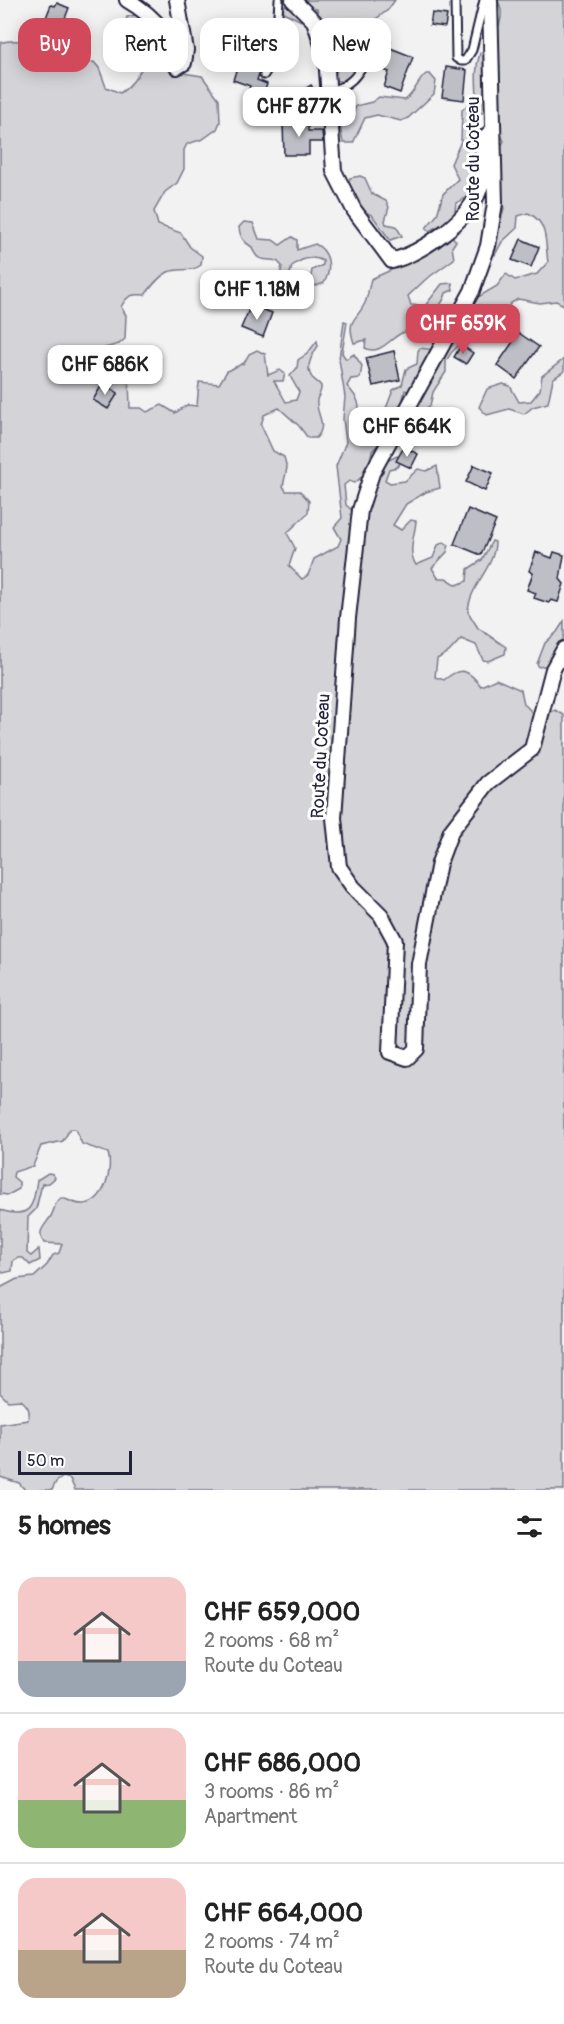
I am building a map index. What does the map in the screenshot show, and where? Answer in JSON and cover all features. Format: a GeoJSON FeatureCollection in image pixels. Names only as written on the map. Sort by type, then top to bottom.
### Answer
{"type":"FeatureCollection","features":[{"type":"Feature","properties":{"kind":"street"},"geometry":{"type":"LineString","coordinates":[[127,0],[144,9],[162,29],[173,47],[177,68],[184,63],[186,50],[177,0]]}},
{"type":"Feature","properties":{"kind":"street"},"geometry":{"type":"LineString","coordinates":[[293,0],[315,21],[326,56],[334,171],[354,210],[392,261],[410,256],[429,244],[464,213],[478,193],[484,166],[482,140],[493,130]]}},
{"type":"Feature","properties":{"kind":"street","name":"Route du Coteau"},"geometry":{"type":"LineString","coordinates":[[490,0],[495,203],[488,246],[472,291],[372,473],[360,510],[348,618],[334,818],[339,867],[354,887],[381,915],[395,941],[390,1052],[407,1058],[416,1049],[419,964],[439,863],[451,831],[488,783],[532,749],[554,669],[564,649]]}},
{"type":"Feature","properties":{"kind":"lane"},"geometry":{"type":"LineString","coordinates":[[264,75],[274,57],[279,0]]}},
{"type":"Feature","properties":{"kind":"lane"},"geometry":{"type":"LineString","coordinates":[[455,0],[454,46],[456,58],[461,61],[465,60],[472,50],[484,0]]}},
{"type":"Feature","properties":{"kind":"lane"},"geometry":{"type":"LineString","coordinates":[[330,90],[354,80],[360,72]]}},
{"type":"Feature","properties":{"kind":"shaded area"},"geometry":{"type":"Polygon","coordinates":[[[301,0],[395,0],[388,10],[377,18],[319,18],[317,9],[311,9],[307,18],[301,21],[285,13],[283,9],[287,3],[301,0]]]}},
{"type":"Feature","properties":{"kind":"shaded area"},"geometry":{"type":"Polygon","coordinates":[[[497,0],[564,0],[564,305],[556,301],[540,303],[518,299],[511,303],[499,320],[467,337],[446,361],[446,372],[433,392],[430,406],[423,410],[417,407],[415,395],[405,390],[402,404],[386,428],[383,440],[372,451],[365,473],[354,483],[349,481],[344,485],[346,505],[354,512],[377,475],[383,472],[385,462],[397,456],[401,462],[397,467],[389,469],[385,480],[390,483],[405,481],[418,469],[426,471],[437,466],[440,488],[426,492],[406,504],[393,525],[401,530],[411,520],[416,521],[412,555],[416,565],[433,558],[438,545],[444,542],[449,545],[447,552],[432,568],[438,578],[446,578],[457,585],[467,581],[468,569],[482,560],[492,541],[495,542],[491,560],[469,602],[468,612],[478,628],[506,647],[505,654],[488,661],[483,660],[476,645],[461,639],[449,652],[437,659],[435,677],[444,680],[460,671],[469,674],[481,686],[496,679],[521,690],[524,704],[533,713],[545,715],[555,710],[564,715],[564,1490],[75,1490],[70,1479],[63,1477],[56,1482],[52,1490],[25,1490],[19,1483],[0,1477],[0,1424],[28,1420],[29,1411],[21,1400],[8,1401],[0,1393],[0,1288],[17,1279],[34,1277],[47,1265],[53,1255],[59,1253],[62,1244],[44,1243],[41,1235],[42,1229],[61,1198],[84,1204],[97,1197],[106,1184],[109,1160],[108,1153],[82,1144],[75,1129],[70,1129],[63,1141],[41,1146],[33,1166],[14,1172],[13,1177],[19,1182],[19,1189],[8,1195],[0,1194],[0,43],[18,41],[18,72],[91,72],[91,62],[94,62],[99,68],[106,87],[120,93],[139,72],[181,72],[202,76],[219,99],[220,122],[217,129],[203,139],[187,144],[184,150],[184,169],[177,183],[165,192],[154,211],[158,225],[181,233],[190,247],[202,256],[201,265],[193,269],[168,272],[158,279],[145,295],[133,295],[125,300],[121,307],[126,315],[125,339],[119,344],[101,349],[99,356],[108,365],[115,366],[124,353],[130,354],[136,368],[129,378],[130,408],[141,408],[147,412],[162,405],[175,413],[187,405],[197,406],[199,382],[219,384],[227,371],[244,363],[249,354],[257,350],[265,354],[268,375],[280,370],[285,374],[283,381],[274,381],[286,402],[296,400],[299,392],[290,376],[297,368],[298,360],[307,354],[317,341],[318,346],[310,360],[309,372],[321,386],[317,400],[322,424],[320,433],[316,438],[308,438],[299,426],[279,408],[264,415],[261,425],[273,451],[284,457],[287,468],[283,486],[286,491],[300,491],[309,501],[308,513],[287,533],[295,548],[289,566],[302,579],[308,575],[314,559],[338,546],[341,539],[334,527],[342,518],[336,466],[346,442],[343,419],[345,397],[339,359],[344,321],[347,322],[342,353],[346,359],[354,354],[362,366],[360,378],[351,379],[347,386],[358,402],[358,424],[371,431],[387,406],[393,390],[402,385],[406,369],[417,364],[420,348],[436,350],[468,303],[497,286],[506,274],[515,280],[537,274],[548,262],[543,228],[535,217],[528,213],[518,216],[517,228],[502,242],[495,255],[492,253],[504,208],[499,195],[501,169],[498,152],[504,141],[487,107],[480,115],[477,167],[470,196],[456,203],[454,218],[429,231],[426,228],[437,215],[443,194],[458,179],[451,164],[461,141],[462,110],[477,96],[476,79],[480,53],[488,49],[497,31],[501,19],[497,0]]]}},
{"type":"Feature","properties":{"kind":"shaded area"},"geometry":{"type":"Polygon","coordinates":[[[139,14],[144,18],[127,18],[127,17],[139,14]]]}},
{"type":"Feature","properties":{"kind":"shaded area"},"geometry":{"type":"Polygon","coordinates":[[[336,72],[355,72],[344,83],[333,79],[336,72]]]}},
{"type":"Feature","properties":{"kind":"shaded area"},"geometry":{"type":"Polygon","coordinates":[[[426,74],[430,74],[436,81],[434,94],[408,118],[401,121],[377,115],[365,118],[353,143],[343,143],[340,125],[342,119],[351,119],[356,106],[372,102],[379,97],[405,100],[426,74]]]}},
{"type":"Feature","properties":{"kind":"shaded area"},"geometry":{"type":"Polygon","coordinates":[[[360,176],[365,178],[372,194],[386,201],[389,207],[386,224],[396,226],[402,236],[390,240],[372,215],[360,210],[348,183],[350,178],[360,176]]]}},
{"type":"Feature","properties":{"kind":"shaded area"},"geometry":{"type":"Polygon","coordinates":[[[244,222],[253,223],[259,239],[273,240],[280,245],[292,237],[297,240],[297,250],[315,244],[320,247],[327,256],[329,266],[324,283],[316,286],[310,282],[312,270],[323,265],[323,261],[315,258],[299,261],[292,266],[287,279],[280,288],[261,303],[252,302],[252,296],[267,292],[267,280],[280,276],[282,266],[277,261],[256,256],[252,247],[241,237],[239,227],[244,222]]]}},
{"type":"Feature","properties":{"kind":"shaded area"},"geometry":{"type":"Polygon","coordinates":[[[450,234],[456,241],[452,247],[454,259],[425,280],[408,296],[411,305],[425,306],[442,284],[452,283],[453,290],[446,293],[435,315],[441,322],[440,326],[402,333],[375,350],[365,348],[366,340],[354,343],[352,324],[365,303],[371,279],[411,261],[450,234]]]}},
{"type":"Feature","properties":{"kind":"shaded area"},"geometry":{"type":"Polygon","coordinates":[[[564,359],[564,371],[553,379],[548,403],[533,407],[524,414],[509,409],[487,415],[479,407],[487,389],[503,384],[510,386],[519,402],[531,401],[540,390],[542,376],[564,359]]]}},
{"type":"Feature","properties":{"kind":"shaded area"},"geometry":{"type":"Polygon","coordinates":[[[564,621],[564,637],[548,665],[539,667],[537,664],[545,643],[557,632],[564,621]]]}},
{"type":"Feature","properties":{"kind":"shaded area"},"geometry":{"type":"Polygon","coordinates":[[[48,1173],[53,1174],[55,1178],[49,1183],[42,1184],[36,1209],[28,1217],[27,1253],[31,1256],[39,1249],[40,1260],[30,1265],[23,1258],[17,1258],[13,1261],[12,1271],[3,1273],[0,1270],[0,1210],[19,1213],[29,1208],[37,1180],[48,1173]]]}},
{"type":"Feature","properties":{"kind":"building"},"geometry":{"type":"Polygon","coordinates":[[[57,3],[69,8],[65,18],[46,18],[51,5],[55,6],[57,3]]]}},
{"type":"Feature","properties":{"kind":"building"},"geometry":{"type":"Polygon","coordinates":[[[432,13],[447,15],[445,27],[430,25],[432,13]]]}},
{"type":"Feature","properties":{"kind":"building"},"geometry":{"type":"Polygon","coordinates":[[[391,48],[413,57],[400,93],[384,87],[389,72],[391,72],[391,48]]]}},
{"type":"Feature","properties":{"kind":"building"},"geometry":{"type":"Polygon","coordinates":[[[446,67],[467,70],[464,100],[442,97],[446,67]]]}},
{"type":"Feature","properties":{"kind":"building"},"geometry":{"type":"Polygon","coordinates":[[[236,72],[260,72],[257,80],[267,84],[262,100],[247,95],[250,86],[233,80],[236,72]]]}},
{"type":"Feature","properties":{"kind":"building"},"geometry":{"type":"Polygon","coordinates":[[[311,85],[317,95],[303,104],[297,94],[311,85]]]}},
{"type":"Feature","properties":{"kind":"building"},"geometry":{"type":"Polygon","coordinates":[[[308,122],[308,131],[322,131],[323,142],[309,142],[309,155],[284,155],[283,123],[308,122]]]}},
{"type":"Feature","properties":{"kind":"building"},"geometry":{"type":"Polygon","coordinates":[[[521,239],[539,247],[531,267],[512,260],[521,239]]]}},
{"type":"Feature","properties":{"kind":"building"},"geometry":{"type":"Polygon","coordinates":[[[251,305],[272,313],[263,337],[241,328],[251,305]]]}},
{"type":"Feature","properties":{"kind":"building"},"geometry":{"type":"Polygon","coordinates":[[[519,333],[539,347],[516,379],[497,365],[519,333]]]}},
{"type":"Feature","properties":{"kind":"building"},"geometry":{"type":"Polygon","coordinates":[[[461,345],[473,353],[466,364],[454,357],[461,345]]]}},
{"type":"Feature","properties":{"kind":"building"},"geometry":{"type":"Polygon","coordinates":[[[394,351],[400,380],[373,386],[366,358],[394,351]]]}},
{"type":"Feature","properties":{"kind":"building"},"geometry":{"type":"Polygon","coordinates":[[[103,383],[118,393],[108,409],[93,400],[103,383]]]}},
{"type":"Feature","properties":{"kind":"building"},"geometry":{"type":"Polygon","coordinates":[[[404,447],[418,454],[411,468],[396,461],[404,447]]]}},
{"type":"Feature","properties":{"kind":"building"},"geometry":{"type":"Polygon","coordinates":[[[474,465],[493,473],[485,491],[466,482],[474,465]]]}},
{"type":"Feature","properties":{"kind":"building"},"geometry":{"type":"Polygon","coordinates":[[[468,509],[496,521],[481,555],[454,544],[468,509]]]}},
{"type":"Feature","properties":{"kind":"building"},"geometry":{"type":"Polygon","coordinates":[[[536,552],[552,558],[554,552],[564,555],[560,579],[564,584],[558,602],[551,600],[549,603],[534,598],[536,593],[527,590],[533,573],[529,571],[536,552]]]}}]}
